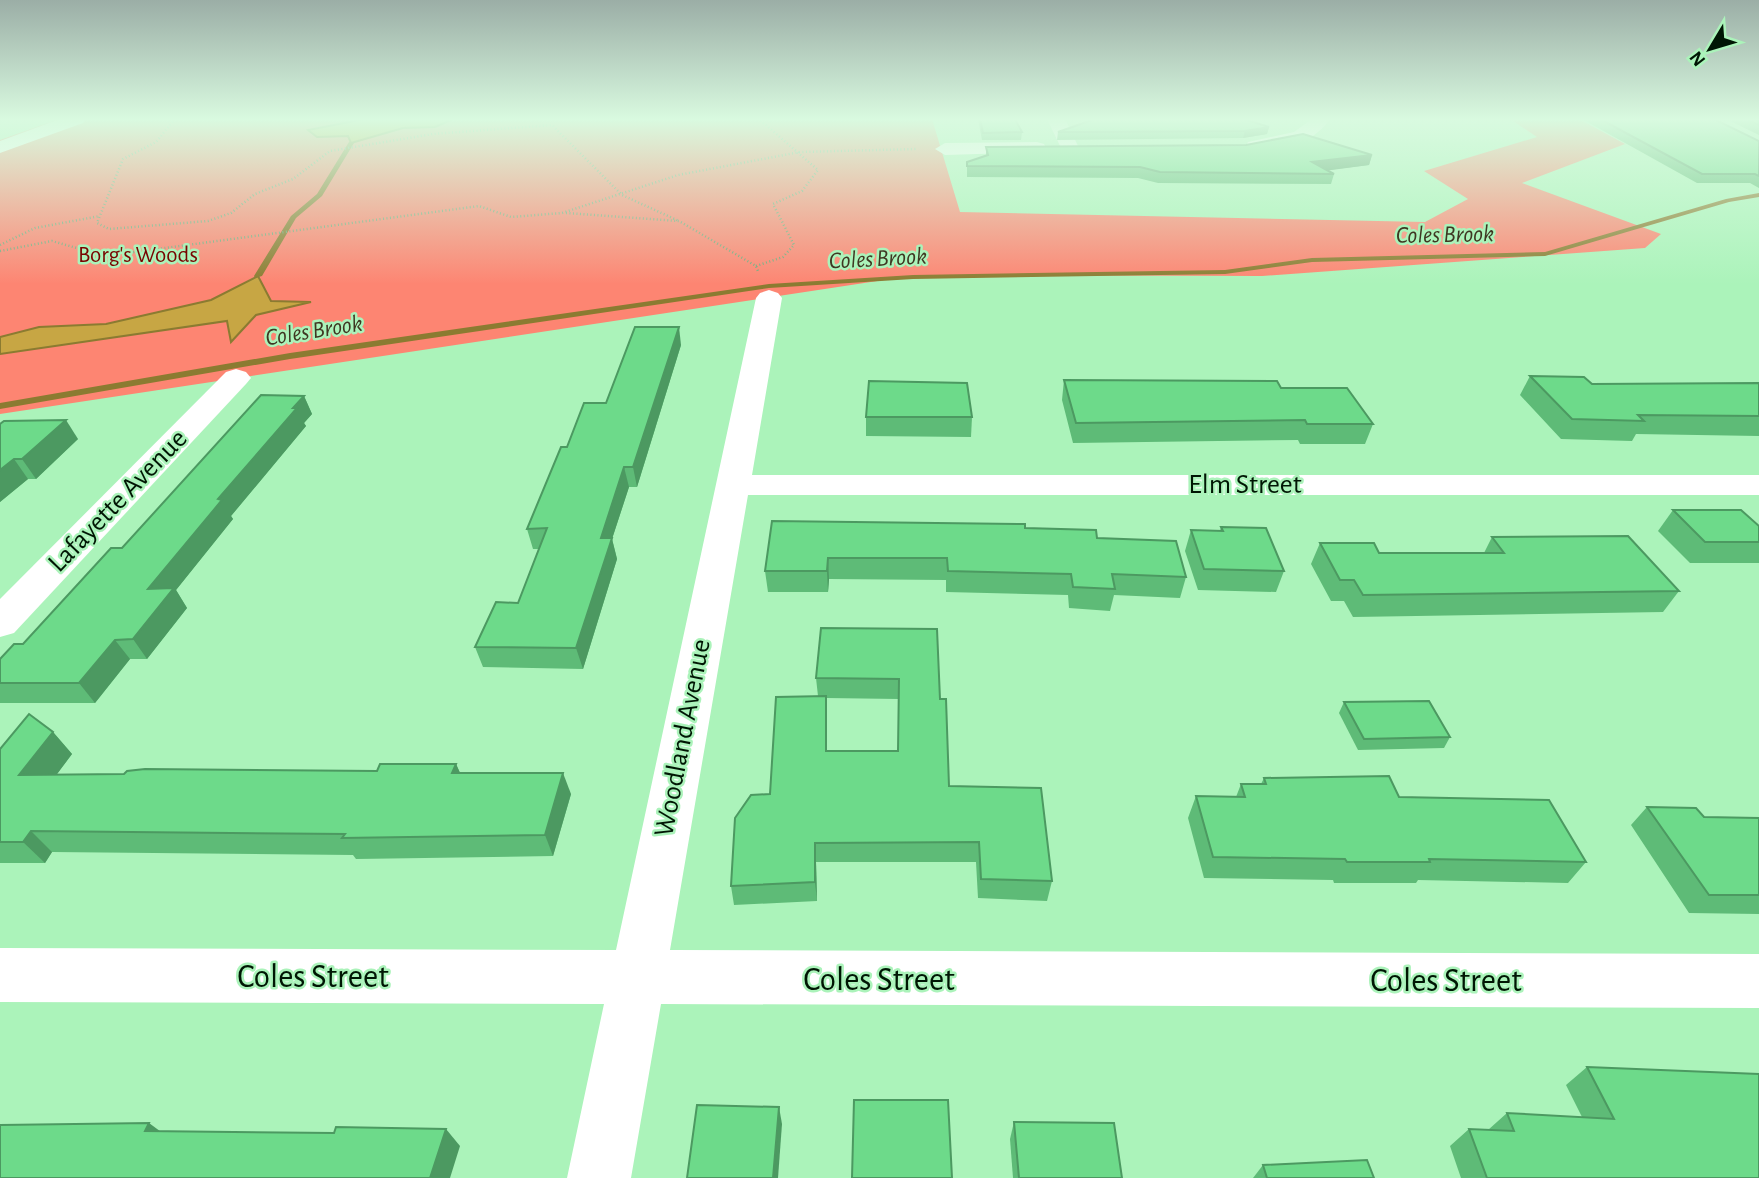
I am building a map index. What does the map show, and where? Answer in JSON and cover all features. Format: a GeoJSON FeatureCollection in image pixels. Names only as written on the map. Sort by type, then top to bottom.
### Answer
{"type":"FeatureCollection","features":[{"type":"Feature","properties":{"kind":"street","name":"Woodland Avenue"},"geometry":{"type":"LineString","coordinates":[[599,1178],[730,485],[762,282]]}},
{"type":"Feature","properties":{"kind":"street","name":"Lafayette Avenue"},"geometry":{"type":"LineString","coordinates":[[0,623],[236,378]]}},
{"type":"Feature","properties":{"kind":"street","name":"Elm Street"},"geometry":{"type":"LineString","coordinates":[[730,485],[1759,485]]}},
{"type":"Feature","properties":{"kind":"street","name":"Coles Street"},"geometry":{"type":"LineString","coordinates":[[0,975],[1759,981]]}},
{"type":"Feature","properties":{"kind":"path"},"geometry":{"type":"LineString","coordinates":[[117,174],[97,223],[108,229],[208,221],[231,213],[255,194],[300,174]]}},
{"type":"Feature","properties":{"kind":"path"},"geometry":{"type":"LineString","coordinates":[[601,174],[622,195],[679,221],[762,282],[794,245],[773,204],[802,191],[815,174]]}},
{"type":"Feature","properties":{"kind":"path"},"geometry":{"type":"LineString","coordinates":[[562,213],[683,174]]}},
{"type":"Feature","properties":{"kind":"path"},"geometry":{"type":"LineString","coordinates":[[0,251],[52,241],[105,256],[479,206],[510,216],[562,213],[679,221]]}},
{"type":"Feature","properties":{"kind":"path"},"geometry":{"type":"LineString","coordinates":[[0,245],[35,228],[100,216]]}},
{"type":"Feature","properties":{"kind":"green space","name":"Borg's Woods"},"geometry":{"type":"Polygon","coordinates":[[[0,174],[949,174],[960,212],[1425,222],[1468,199],[1429,174],[1546,174],[1522,183],[1661,234],[1645,248],[1262,276],[917,275],[0,414],[0,174]]]}},
{"type":"Feature","properties":{"kind":"shaded area"},"geometry":{"type":"Polygon","coordinates":[[[258,276],[271,301],[311,302],[256,315],[231,342],[227,321],[0,354],[0,337],[39,327],[106,324],[211,300],[258,276]]]}},
{"type":"Feature","properties":{"kind":"building"},"geometry":{"type":"Polygon","coordinates":[[[635,327],[679,327],[633,467],[624,467],[601,538],[612,538],[576,648],[475,647],[496,602],[518,603],[547,528],[527,529],[561,447],[567,447],[584,403],[606,403],[635,327]]]}},
{"type":"Feature","properties":{"kind":"building"},"geometry":{"type":"Polygon","coordinates":[[[1530,376],[1584,377],[1592,384],[1759,383],[1759,416],[1638,415],[1644,421],[1572,419],[1530,376]]]}},
{"type":"Feature","properties":{"kind":"building"},"geometry":{"type":"Polygon","coordinates":[[[1064,380],[1277,381],[1281,388],[1347,388],[1373,424],[1307,424],[1305,420],[1076,423],[1064,380]]]}},
{"type":"Feature","properties":{"kind":"building"},"geometry":{"type":"Polygon","coordinates":[[[869,381],[967,383],[972,417],[866,417],[869,381]]]}},
{"type":"Feature","properties":{"kind":"building"},"geometry":{"type":"Polygon","coordinates":[[[261,395],[304,396],[293,408],[297,408],[218,499],[222,500],[148,589],[174,588],[133,639],[115,640],[79,683],[0,683],[0,659],[14,644],[23,644],[111,548],[122,548],[261,395]]]}},
{"type":"Feature","properties":{"kind":"building"},"geometry":{"type":"Polygon","coordinates":[[[66,420],[22,459],[14,459],[0,470],[0,424],[4,421],[66,420]]]}},
{"type":"Feature","properties":{"kind":"building"},"geometry":{"type":"Polygon","coordinates":[[[1673,510],[1741,510],[1759,526],[1759,542],[1705,542],[1673,510]]]}},
{"type":"Feature","properties":{"kind":"building"},"geometry":{"type":"Polygon","coordinates":[[[772,521],[1025,524],[1025,528],[1096,530],[1097,538],[1176,541],[1186,577],[1112,574],[1115,589],[1073,587],[1071,574],[948,571],[947,558],[828,558],[827,571],[765,571],[772,521]]]}},
{"type":"Feature","properties":{"kind":"building"},"geometry":{"type":"Polygon","coordinates":[[[1221,527],[1266,528],[1284,571],[1204,569],[1191,530],[1223,531],[1221,527]]]}},
{"type":"Feature","properties":{"kind":"building"},"geometry":{"type":"Polygon","coordinates":[[[1628,536],[1679,591],[1363,595],[1354,580],[1340,580],[1320,543],[1374,543],[1379,553],[1504,553],[1492,537],[1628,536]]]}},
{"type":"Feature","properties":{"kind":"building"},"geometry":{"type":"Polygon","coordinates":[[[821,628],[937,629],[940,699],[946,699],[949,786],[1041,788],[1052,881],[981,879],[979,842],[815,843],[815,882],[731,886],[735,818],[751,795],[770,794],[776,697],[826,696],[826,751],[898,751],[899,679],[816,678],[821,628]]]}},
{"type":"Feature","properties":{"kind":"building"},"geometry":{"type":"Polygon","coordinates":[[[1429,701],[1450,737],[1364,739],[1344,702],[1429,701]]]}},
{"type":"Feature","properties":{"kind":"building"},"geometry":{"type":"Polygon","coordinates":[[[29,714],[53,732],[19,775],[124,774],[127,771],[145,769],[377,771],[380,764],[456,764],[452,773],[563,773],[545,835],[342,838],[345,834],[31,831],[23,842],[0,842],[0,749],[29,714]]]}},
{"type":"Feature","properties":{"kind":"building"},"geometry":{"type":"Polygon","coordinates":[[[1389,776],[1399,797],[1549,800],[1586,862],[1429,859],[1430,862],[1347,862],[1345,859],[1213,857],[1196,796],[1245,797],[1241,784],[1266,784],[1264,778],[1389,776]]]}},
{"type":"Feature","properties":{"kind":"building"},"geometry":{"type":"Polygon","coordinates":[[[1647,807],[1696,808],[1704,817],[1759,818],[1759,895],[1709,895],[1647,807]]]}},
{"type":"Feature","properties":{"kind":"building"},"geometry":{"type":"Polygon","coordinates":[[[1587,1067],[1759,1074],[1759,1178],[1487,1178],[1469,1129],[1514,1131],[1507,1113],[1614,1119],[1587,1067]]]}},
{"type":"Feature","properties":{"kind":"building"},"geometry":{"type":"Polygon","coordinates":[[[854,1100],[948,1100],[952,1178],[852,1178],[854,1100]]]}},
{"type":"Feature","properties":{"kind":"building"},"geometry":{"type":"Polygon","coordinates":[[[697,1105],[779,1107],[773,1178],[687,1178],[697,1105]]]}},
{"type":"Feature","properties":{"kind":"building"},"geometry":{"type":"Polygon","coordinates":[[[1014,1122],[1114,1123],[1122,1178],[1019,1178],[1014,1122]]]}},
{"type":"Feature","properties":{"kind":"building"},"geometry":{"type":"Polygon","coordinates":[[[149,1123],[145,1131],[334,1133],[336,1127],[446,1129],[430,1178],[0,1178],[0,1125],[149,1123]]]}},
{"type":"Feature","properties":{"kind":"building"},"geometry":{"type":"Polygon","coordinates":[[[1367,1160],[1374,1178],[1267,1178],[1263,1165],[1367,1160]]]}},
{"type":"Feature","properties":{"kind":"waterway"},"geometry":{"type":"LineString","coordinates":[[258,276],[293,217],[320,195],[333,174]]}},
{"type":"Feature","properties":{"kind":"waterway","name":"Coles Brook"},"geometry":{"type":"LineString","coordinates":[[0,406],[290,356],[769,286],[913,277],[1225,272],[1312,260],[1545,254],[1728,200],[1759,195]]}}]}
